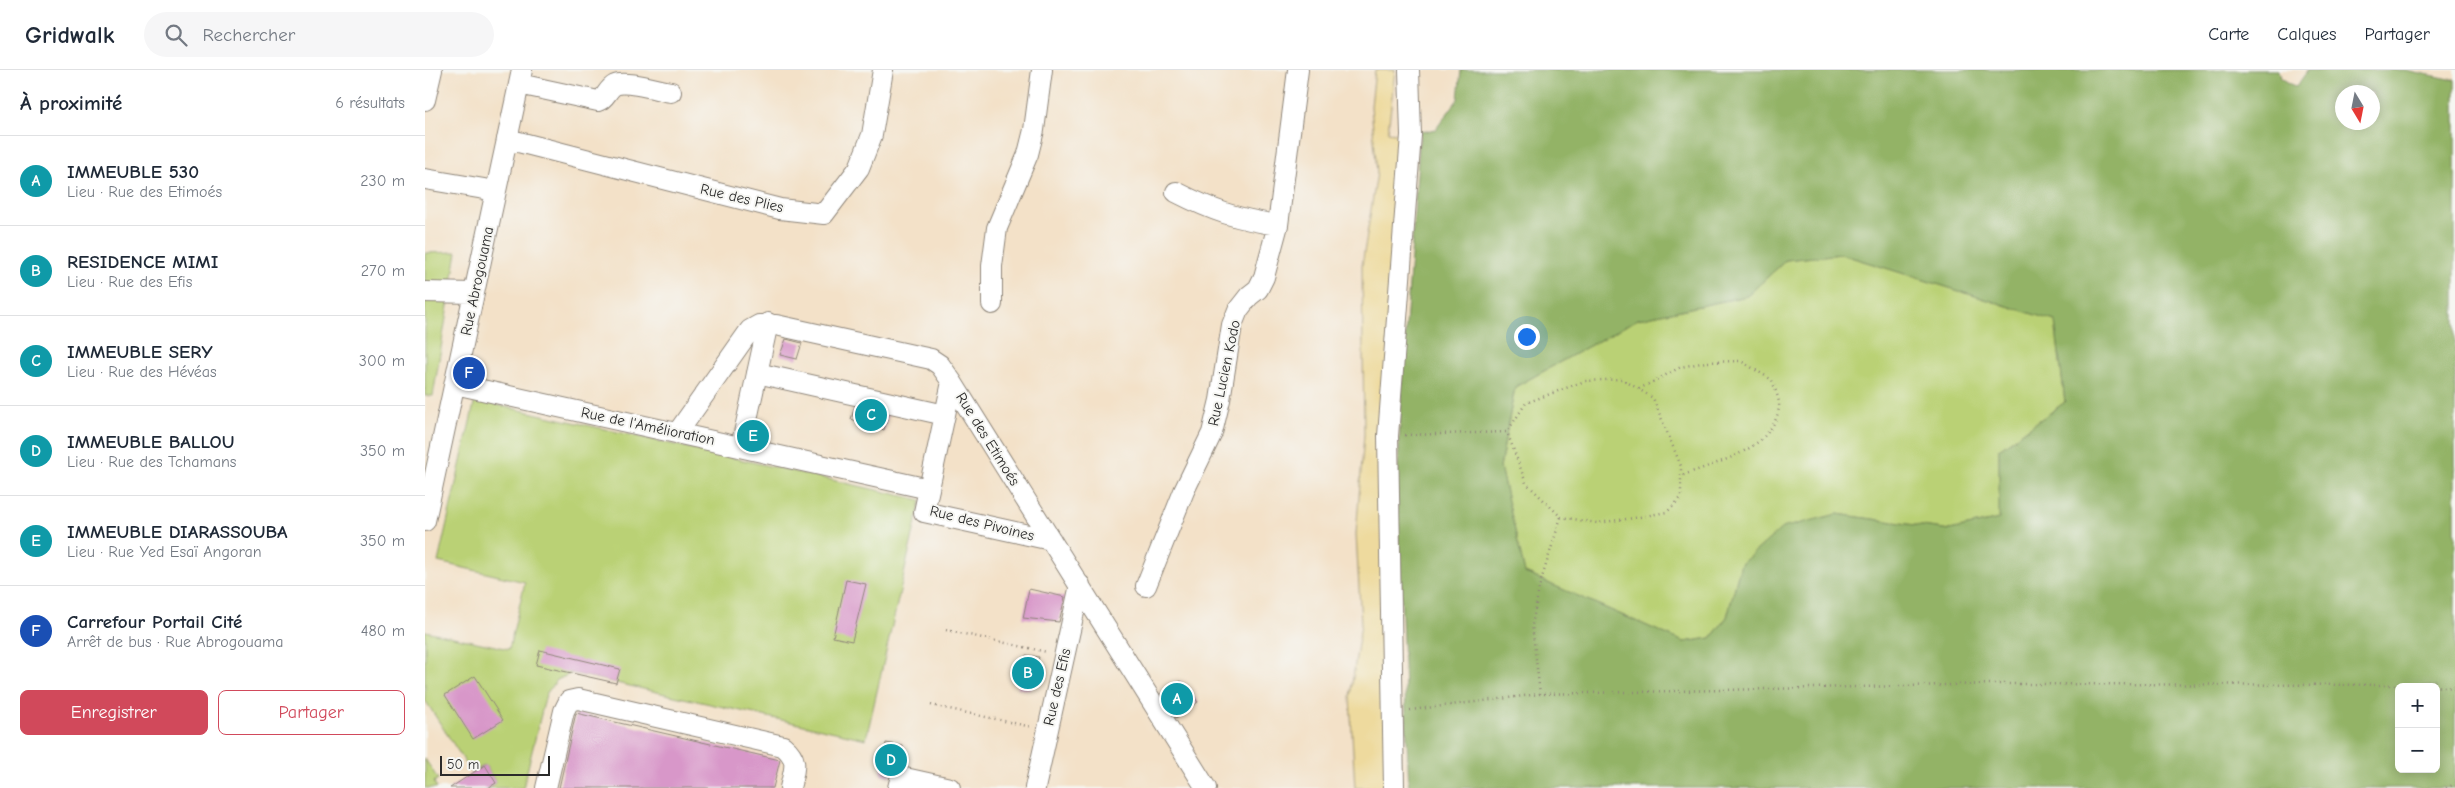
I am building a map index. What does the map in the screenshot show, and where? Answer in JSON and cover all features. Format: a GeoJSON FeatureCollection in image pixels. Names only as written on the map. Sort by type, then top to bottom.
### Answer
{"type":"FeatureCollection","features":[{"type":"Feature","properties":{"kind":"street"},"geometry":{"type":"LineString","coordinates":[[425,100],[432,70]]}},
{"type":"Feature","properties":{"kind":"street","name":"Rue des Plies"},"geometry":{"type":"LineString","coordinates":[[507,139],[780,209],[824,214],[859,168],[872,135],[883,70]]}},
{"type":"Feature","properties":{"kind":"street"},"geometry":{"type":"LineString","coordinates":[[992,304],[992,266],[997,228],[1028,154],[1034,130],[1042,70]]}},
{"type":"Feature","properties":{"kind":"street","name":"Rue Lucien Kodo"},"geometry":{"type":"LineString","coordinates":[[1146,586],[1184,491],[1212,432],[1220,400],[1232,325],[1238,310],[1249,296],[1258,290],[1264,277],[1278,225],[1298,70]]}},
{"type":"Feature","properties":{"kind":"street"},"geometry":{"type":"LineString","coordinates":[[1395,788],[1388,436],[1411,135],[1409,70]]}},
{"type":"Feature","properties":{"kind":"street"},"geometry":{"type":"LineString","coordinates":[[520,77],[598,101],[603,100],[615,85],[625,84],[671,92]]}},
{"type":"Feature","properties":{"kind":"street","name":"Rue Abrogouama"},"geometry":{"type":"LineString","coordinates":[[425,521],[432,456],[455,384],[520,77]]}},
{"type":"Feature","properties":{"kind":"street"},"geometry":{"type":"LineString","coordinates":[[425,179],[496,191]]}},
{"type":"Feature","properties":{"kind":"street"},"geometry":{"type":"LineString","coordinates":[[1175,192],[1212,211],[1244,220],[1278,225]]}},
{"type":"Feature","properties":{"kind":"street"},"geometry":{"type":"LineString","coordinates":[[425,292],[474,293]]}},
{"type":"Feature","properties":{"kind":"street"},"geometry":{"type":"LineString","coordinates":[[678,432],[750,330],[759,325],[768,324],[741,446]]}},
{"type":"Feature","properties":{"kind":"street","name":"Rue des Etimoés"},"geometry":{"type":"LineString","coordinates":[[768,324],[931,359],[940,365],[953,382],[1206,788]]}},
{"type":"Feature","properties":{"kind":"street"},"geometry":{"type":"LineString","coordinates":[[757,373],[945,415]]}},
{"type":"Feature","properties":{"kind":"street","name":"Rue des Pivoines"},"geometry":{"type":"LineString","coordinates":[[953,382],[924,512],[1051,540]]}},
{"type":"Feature","properties":{"kind":"street","name":"Rue de l'Amélioration"},"geometry":{"type":"LineString","coordinates":[[455,384],[929,489]]}},
{"type":"Feature","properties":{"kind":"street","name":"Rue des Efis"},"geometry":{"type":"LineString","coordinates":[[1035,788],[1080,585]]}},
{"type":"Feature","properties":{"kind":"street"},"geometry":{"type":"LineString","coordinates":[[546,788],[564,710],[569,701],[578,700],[783,746],[791,752],[795,763],[790,788]]}},
{"type":"Feature","properties":{"kind":"street"},"geometry":{"type":"LineString","coordinates":[[898,788],[901,780],[905,778],[950,788]]}},
{"type":"Feature","properties":{"kind":"path"},"geometry":{"type":"LineString","coordinates":[[1639,390],[1681,367],[1706,362],[1741,361],[1772,380],[1779,406],[1770,429],[1751,448],[1681,476]]}},
{"type":"Feature","properties":{"kind":"path"},"geometry":{"type":"LineString","coordinates":[[1622,379],[1653,398],[1681,466],[1681,498],[1667,512],[1597,523],[1561,518],[1526,483],[1507,432],[1526,403],[1585,380],[1622,379]]}},
{"type":"Feature","properties":{"kind":"path"},"geometry":{"type":"LineString","coordinates":[[1388,436],[1507,432]]}},
{"type":"Feature","properties":{"kind":"path"},"geometry":{"type":"LineString","coordinates":[[1540,694],[1532,625],[1540,584],[1561,518]]}},
{"type":"Feature","properties":{"kind":"path"},"geometry":{"type":"LineString","coordinates":[[946,630],[1064,656]]}},
{"type":"Feature","properties":{"kind":"path"},"geometry":{"type":"LineString","coordinates":[[1393,712],[1540,694],[1993,684],[2415,685],[2455,688]]}},
{"type":"Feature","properties":{"kind":"path"},"geometry":{"type":"LineString","coordinates":[[931,705],[1048,731]]}},
{"type":"Feature","properties":{"kind":"path"},"geometry":{"type":"LineString","coordinates":[[2446,788],[2455,784]]}},
{"type":"Feature","properties":{"kind":"green space"},"geometry":{"type":"Polygon","coordinates":[[[1461,70],[2279,70],[2281,78],[2296,87],[2308,70],[2405,70],[2455,80],[2455,788],[1409,788],[1397,493],[1402,381],[1420,132],[1436,129],[1458,99],[1461,70]],[[1841,254],[1786,260],[1747,296],[1638,319],[1515,387],[1500,467],[1525,573],[1684,642],[1711,638],[1727,617],[1741,564],[1782,528],[1837,514],[1950,530],[1999,519],[1999,449],[2065,402],[2055,321],[1841,254]]]}},
{"type":"Feature","properties":{"kind":"green space"},"geometry":{"type":"Polygon","coordinates":[[[457,252],[433,396],[425,396],[425,253],[457,252]]]}},
{"type":"Feature","properties":{"kind":"green space"},"geometry":{"type":"Polygon","coordinates":[[[1841,254],[2055,321],[2065,402],[1999,449],[2000,519],[1950,530],[1837,514],[1741,564],[1727,617],[1711,638],[1684,642],[1525,573],[1500,467],[1515,387],[1638,319],[1747,296],[1786,260],[1841,254]]]}},
{"type":"Feature","properties":{"kind":"green space"},"geometry":{"type":"Polygon","coordinates":[[[475,400],[921,500],[866,739],[572,673],[557,680],[546,694],[523,788],[488,788],[496,783],[485,765],[472,773],[425,700],[425,631],[509,649],[525,582],[438,562],[475,400]]]}},
{"type":"Feature","properties":{"kind":"green space"},"geometry":{"type":"Polygon","coordinates":[[[425,759],[438,779],[434,782],[437,788],[425,788],[425,759]]]}},
{"type":"Feature","properties":{"kind":"sand"},"geometry":{"type":"Polygon","coordinates":[[[1375,70],[1395,70],[1388,132],[1402,134],[1386,788],[1355,788],[1350,697],[1361,624],[1356,534],[1364,435],[1362,265],[1377,173],[1371,106],[1375,70]]]}},
{"type":"Feature","properties":{"kind":"building"},"geometry":{"type":"Polygon","coordinates":[[[786,339],[802,343],[797,359],[780,355],[786,339]]]}},
{"type":"Feature","properties":{"kind":"building"},"geometry":{"type":"Polygon","coordinates":[[[855,407],[888,415],[884,430],[851,419],[855,407]]]}},
{"type":"Feature","properties":{"kind":"building"},"geometry":{"type":"Polygon","coordinates":[[[846,580],[866,584],[852,641],[833,637],[846,580]]]}},
{"type":"Feature","properties":{"kind":"building"},"geometry":{"type":"Polygon","coordinates":[[[1029,589],[1065,597],[1059,622],[1023,618],[1029,589]]]}},
{"type":"Feature","properties":{"kind":"building"},"geometry":{"type":"Polygon","coordinates":[[[540,650],[620,669],[616,683],[536,665],[540,650]]]}},
{"type":"Feature","properties":{"kind":"building"},"geometry":{"type":"Polygon","coordinates":[[[1026,655],[1039,657],[1030,690],[1018,688],[1026,655]]]}},
{"type":"Feature","properties":{"kind":"building"},"geometry":{"type":"Polygon","coordinates":[[[475,676],[503,720],[473,739],[445,695],[475,676]]]}},
{"type":"Feature","properties":{"kind":"building"},"geometry":{"type":"Polygon","coordinates":[[[1181,681],[1198,702],[1176,718],[1161,694],[1181,681]]]}},
{"type":"Feature","properties":{"kind":"building"},"geometry":{"type":"Polygon","coordinates":[[[576,713],[780,760],[773,788],[559,788],[576,713]]]}},
{"type":"Feature","properties":{"kind":"building"},"geometry":{"type":"Polygon","coordinates":[[[886,743],[903,746],[898,768],[889,776],[881,774],[886,743]]]}},
{"type":"Feature","properties":{"kind":"building"},"geometry":{"type":"Polygon","coordinates":[[[485,765],[496,783],[488,788],[450,788],[485,765]]]}},
{"type":"Feature","properties":{"kind":"place","name":"Carrefour Portail Cité"},"geometry":{"type":"Point","coordinates":[469,373]}},
{"type":"Feature","properties":{"kind":"place","name":"IMMEUBLE SERY"},"geometry":{"type":"Point","coordinates":[871,415]}},
{"type":"Feature","properties":{"kind":"place","name":"IMMEUBLE DIARASSOUBA"},"geometry":{"type":"Point","coordinates":[753,436]}},
{"type":"Feature","properties":{"kind":"place","name":"RESIDENCE MIMI"},"geometry":{"type":"Point","coordinates":[1028,673]}},
{"type":"Feature","properties":{"kind":"place","name":"IMMEUBLE 530"},"geometry":{"type":"Point","coordinates":[1177,699]}},
{"type":"Feature","properties":{"kind":"place","name":"IMMEUBLE BALLOU"},"geometry":{"type":"Point","coordinates":[891,760]}}]}
